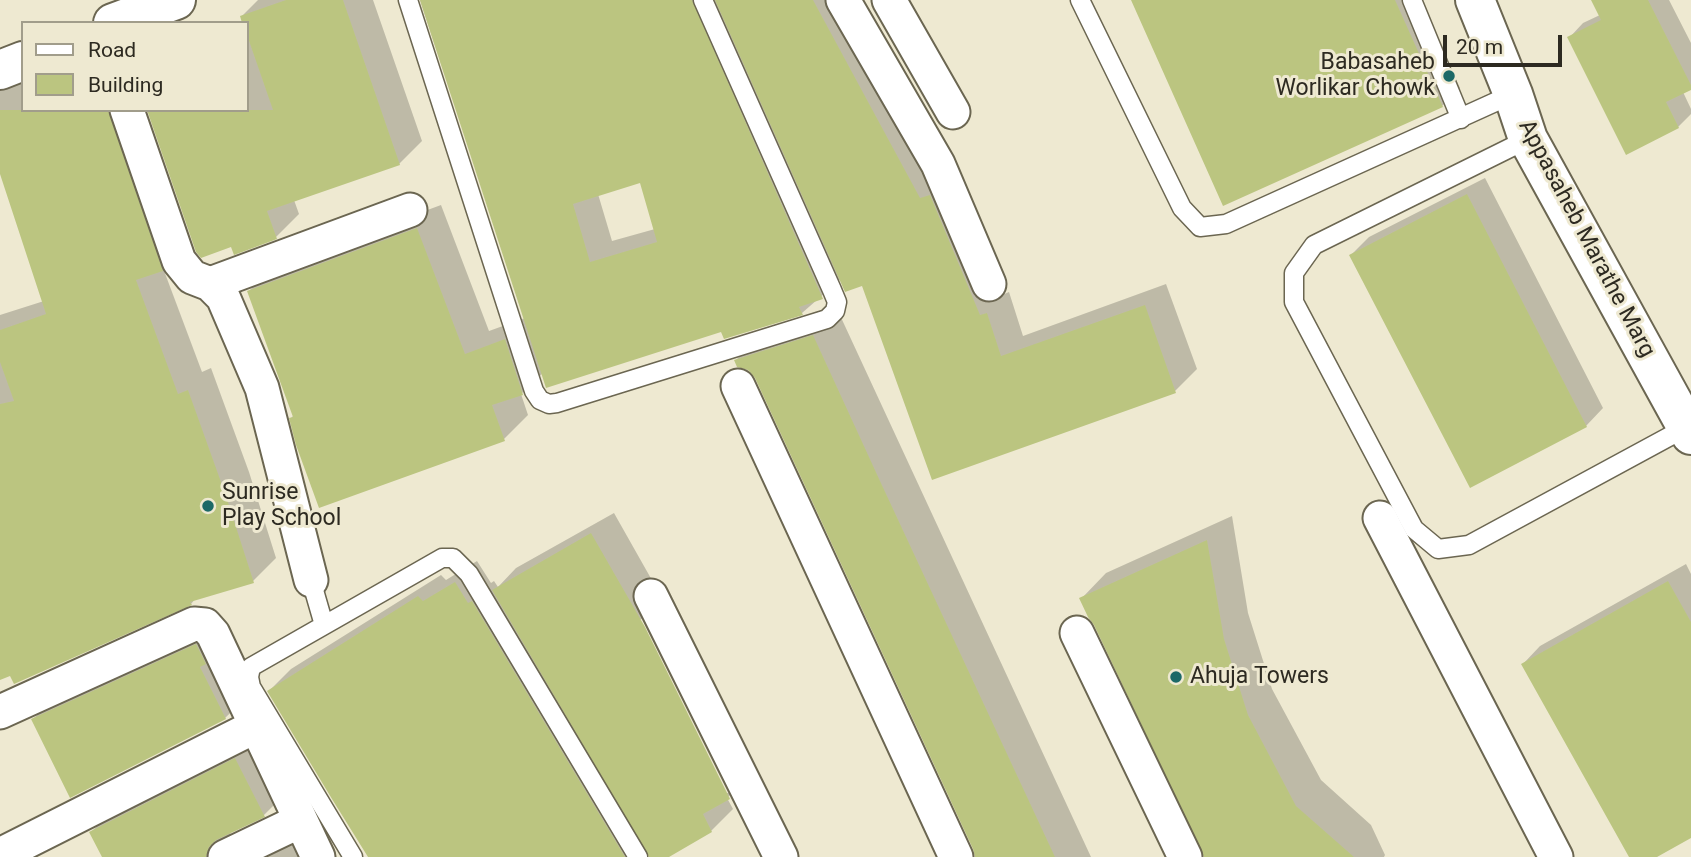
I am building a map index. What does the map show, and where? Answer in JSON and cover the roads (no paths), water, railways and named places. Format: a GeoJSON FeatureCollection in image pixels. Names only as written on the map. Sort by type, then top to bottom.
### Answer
{"type":"FeatureCollection","features":[{"type":"Feature","properties":{"kind":"main road"},"geometry":{"type":"LineString","coordinates":[[118,21],[176,0]]}},
{"type":"Feature","properties":{"kind":"main road","name":"Appasaheb Marathe Marg"},"geometry":{"type":"LineString","coordinates":[[1475,0],[1528,139],[1689,431]]}},
{"type":"Feature","properties":{"kind":"main road"},"geometry":{"type":"LineString","coordinates":[[0,71],[21,62]]}},
{"type":"Feature","properties":{"kind":"street"},"geometry":{"type":"LineString","coordinates":[[843,0],[938,164],[989,284]]}},
{"type":"Feature","properties":{"kind":"street"},"geometry":{"type":"LineString","coordinates":[[889,0],[953,111]]}},
{"type":"Feature","properties":{"kind":"street"},"geometry":{"type":"LineString","coordinates":[[128,112],[179,261],[192,277],[210,284],[223,297],[262,388],[311,580]]}},
{"type":"Feature","properties":{"kind":"street"},"geometry":{"type":"LineString","coordinates":[[210,284],[410,211]]}},
{"type":"Feature","properties":{"kind":"street"},"geometry":{"type":"LineString","coordinates":[[738,386],[956,857]]}},
{"type":"Feature","properties":{"kind":"street"},"geometry":{"type":"LineString","coordinates":[[1380,518],[1556,857]]}},
{"type":"Feature","properties":{"kind":"street"},"geometry":{"type":"LineString","coordinates":[[651,596],[781,857]]}},
{"type":"Feature","properties":{"kind":"street"},"geometry":{"type":"LineString","coordinates":[[0,712],[194,624],[205,625],[213,634],[318,857]]}},
{"type":"Feature","properties":{"kind":"street"},"geometry":{"type":"LineString","coordinates":[[1077,633],[1185,857]]}},
{"type":"Feature","properties":{"kind":"street"},"geometry":{"type":"LineString","coordinates":[[5,849],[256,726]]}},
{"type":"Feature","properties":{"kind":"street"},"geometry":{"type":"LineString","coordinates":[[225,857],[300,821]]}},
{"type":"Feature","properties":{"kind":"lane"},"geometry":{"type":"LineString","coordinates":[[408,0],[534,391],[540,400],[549,404],[557,404],[827,319],[835,310],[837,302],[832,290],[703,0]]}},
{"type":"Feature","properties":{"kind":"lane"},"geometry":{"type":"LineString","coordinates":[[1080,0],[1182,208],[1200,227],[1226,224],[1513,94]]}},
{"type":"Feature","properties":{"kind":"lane"},"geometry":{"type":"LineString","coordinates":[[1412,0],[1461,119]]}},
{"type":"Feature","properties":{"kind":"lane"},"geometry":{"type":"LineString","coordinates":[[1528,139],[1314,245],[1294,273],[1294,302],[1414,529],[1438,549],[1469,545],[1689,431]]}},
{"type":"Feature","properties":{"kind":"lane"},"geometry":{"type":"LineString","coordinates":[[353,857],[251,687],[251,667],[442,558],[453,558],[462,565],[638,857]]}},
{"type":"Feature","properties":{"kind":"lane"},"geometry":{"type":"LineString","coordinates":[[311,580],[324,625]]}},
{"type":"Feature","properties":{"kind":"place","name":"Babasaheb Worlikar Chowk"},"geometry":{"type":"Point","coordinates":[1449,76]}},
{"type":"Feature","properties":{"kind":"place","name":"Sunrise Play School"},"geometry":{"type":"Point","coordinates":[208,506]}},
{"type":"Feature","properties":{"kind":"place","name":"Ahuja Towers"},"geometry":{"type":"Point","coordinates":[1176,677]}}]}
